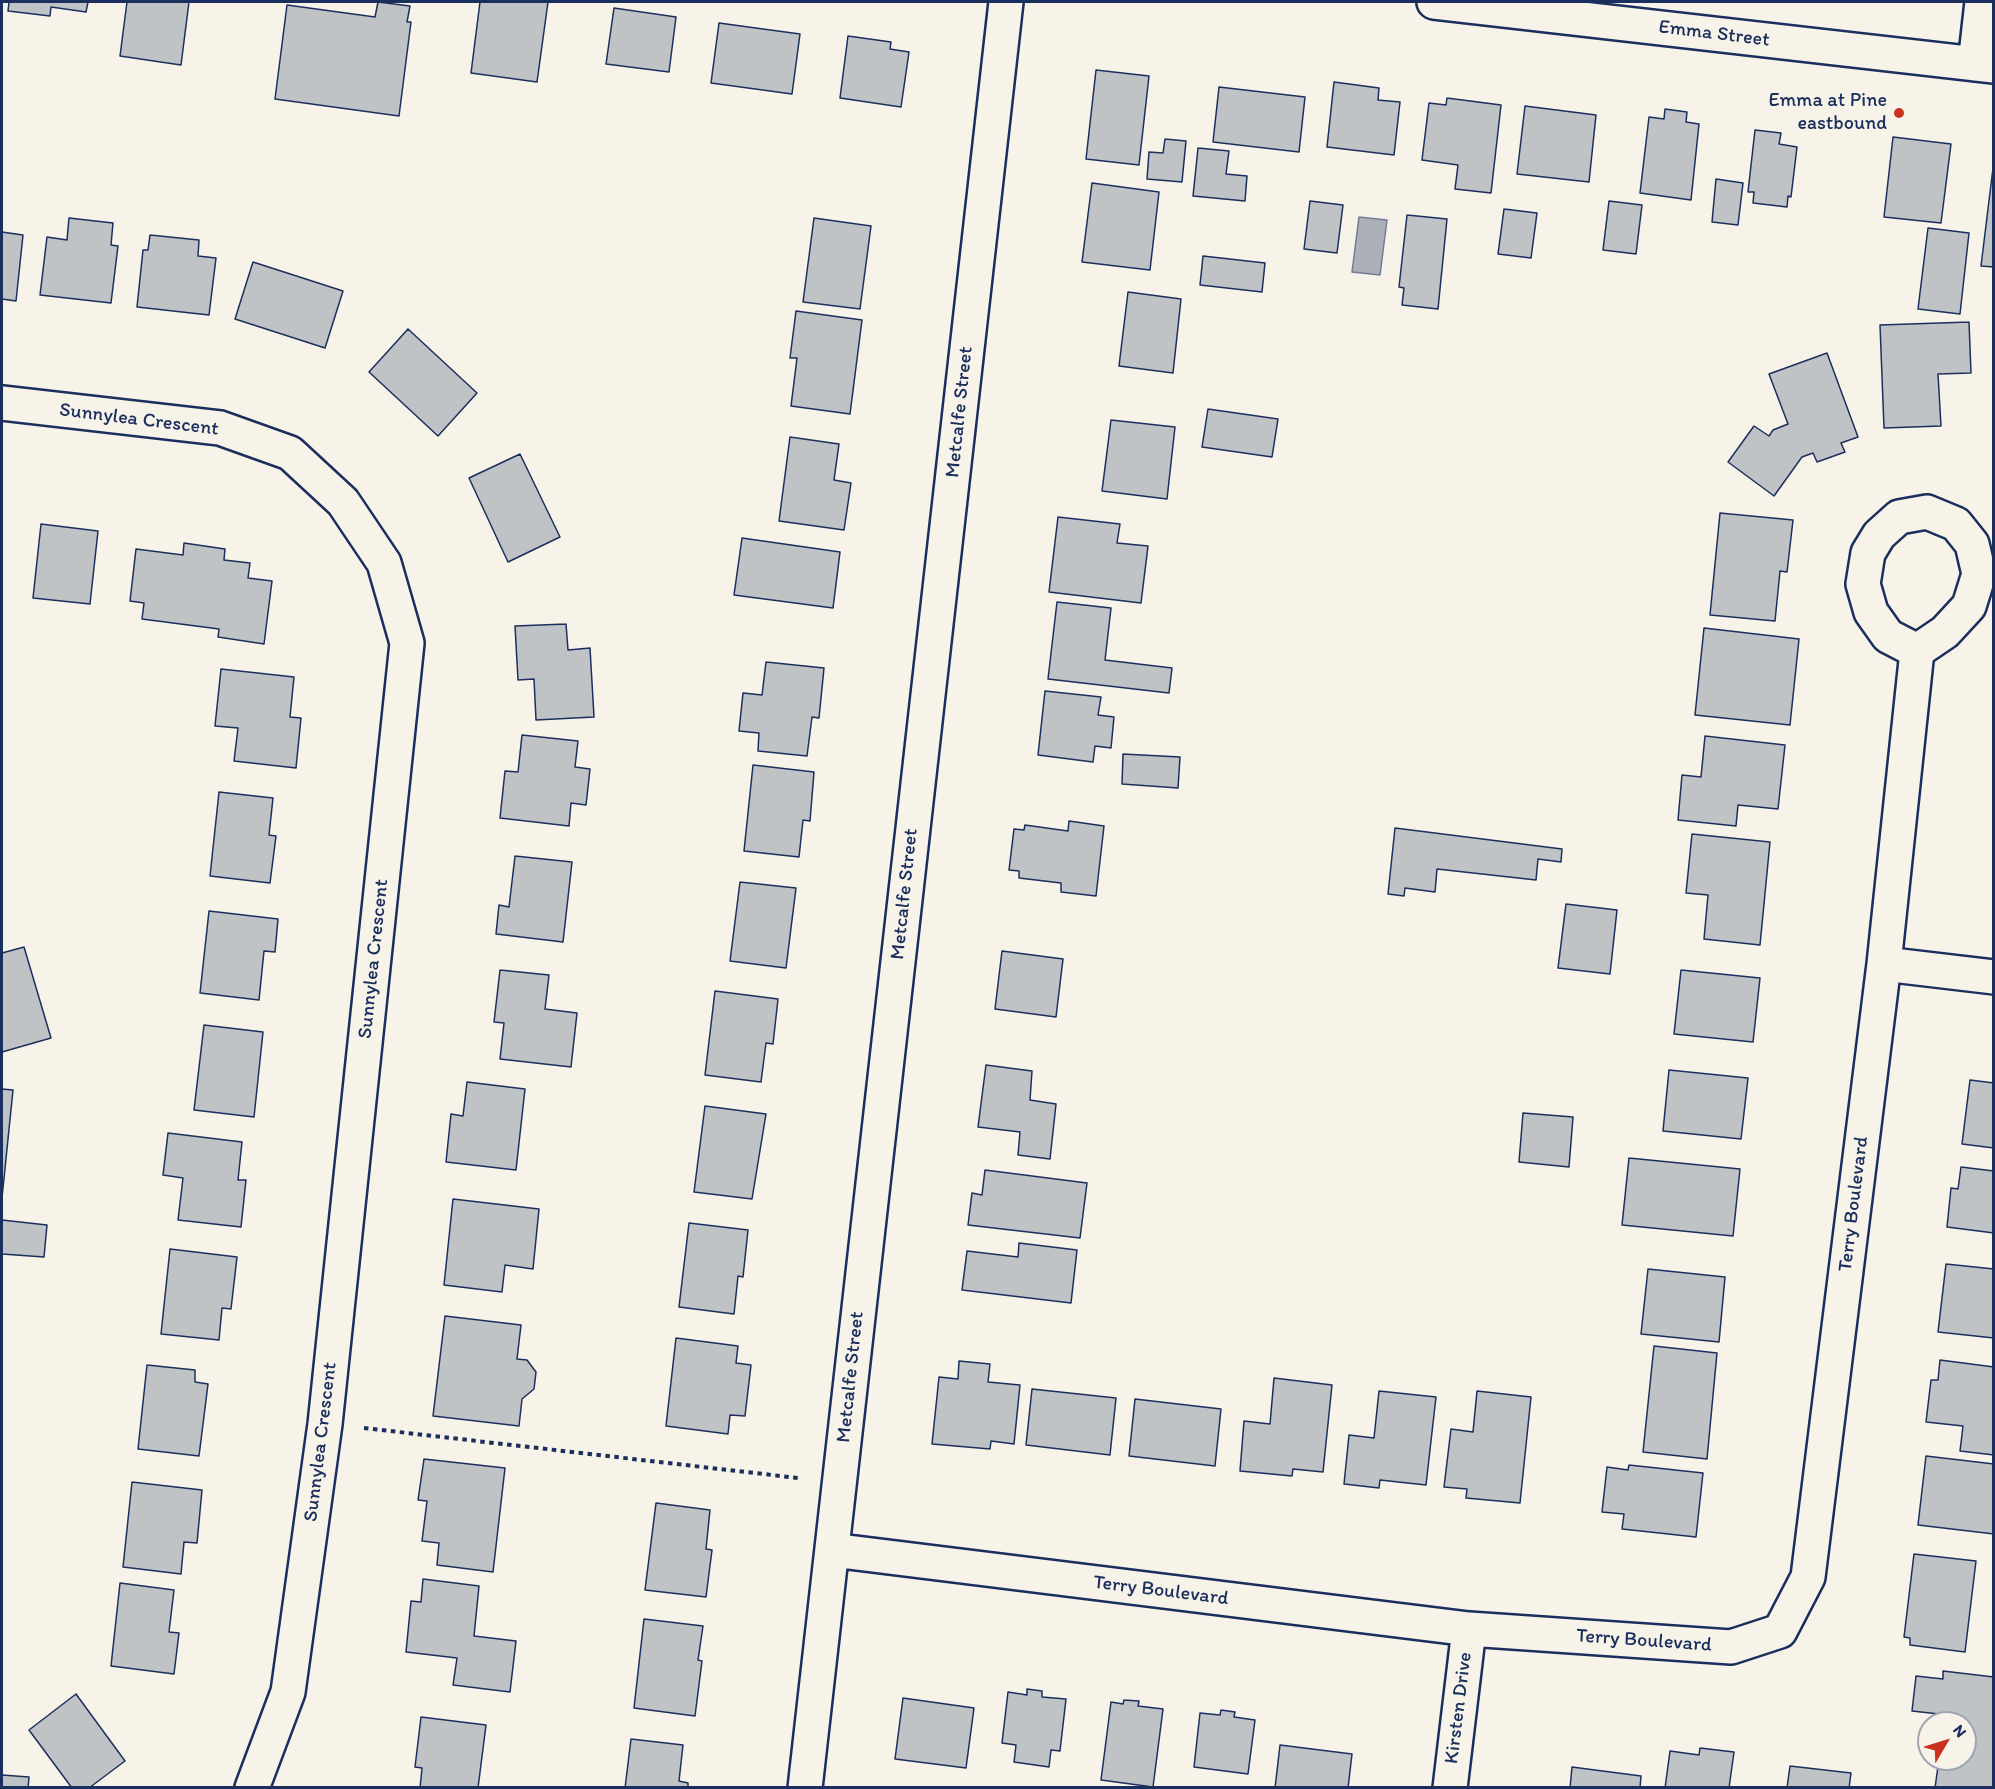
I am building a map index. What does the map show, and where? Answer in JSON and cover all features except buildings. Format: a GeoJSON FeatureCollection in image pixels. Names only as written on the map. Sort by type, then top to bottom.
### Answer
{"type":"FeatureCollection","features":[{"type":"Feature","properties":{"kind":"street","name":"Metcalfe Street"},"geometry":{"type":"LineString","coordinates":[[805,1788],[1006,2]]}},
{"type":"Feature","properties":{"kind":"street","name":"Emma Street"},"geometry":{"type":"LineString","coordinates":[[1434,2],[1984,65]]}},
{"type":"Feature","properties":{"kind":"street"},"geometry":{"type":"LineString","coordinates":[[1983,2],[1984,65]]}},
{"type":"Feature","properties":{"kind":"street","name":"Sunnylea Crescent"},"geometry":{"type":"LineString","coordinates":[[2,403],[220,428],[290,453],[343,502],[384,563],[407,643],[320,1459],[288,1692],[252,1788]]}},
{"type":"Feature","properties":{"kind":"street","name":"Terry Boulevard"},"geometry":{"type":"LineString","coordinates":[[831,1550],[1468,1629],[1731,1647],[1780,1631],[1808,1577],[1884,964],[1917,651]]}},
{"type":"Feature","properties":{"kind":"street"},"geometry":{"type":"LineString","coordinates":[[1884,964],[1994,977]]}},
{"type":"Feature","properties":{"kind":"street","name":"Kirsten Drive"},"geometry":{"type":"LineString","coordinates":[[1450,1788],[1468,1629]]}},
{"type":"Feature","properties":{"kind":"path"},"geometry":{"type":"LineString","coordinates":[[353,1427],[798,1478]]}},
{"type":"Feature","properties":{"kind":"shaded area"},"geometry":{"type":"Polygon","coordinates":[[[1359,217],[1387,220],[1380,275],[1352,272],[1359,217]]]}},
{"type":"Feature","properties":{"kind":"place","name":"Emma at Pine eastbound"},"geometry":{"type":"Point","coordinates":[1899,113]}}]}
